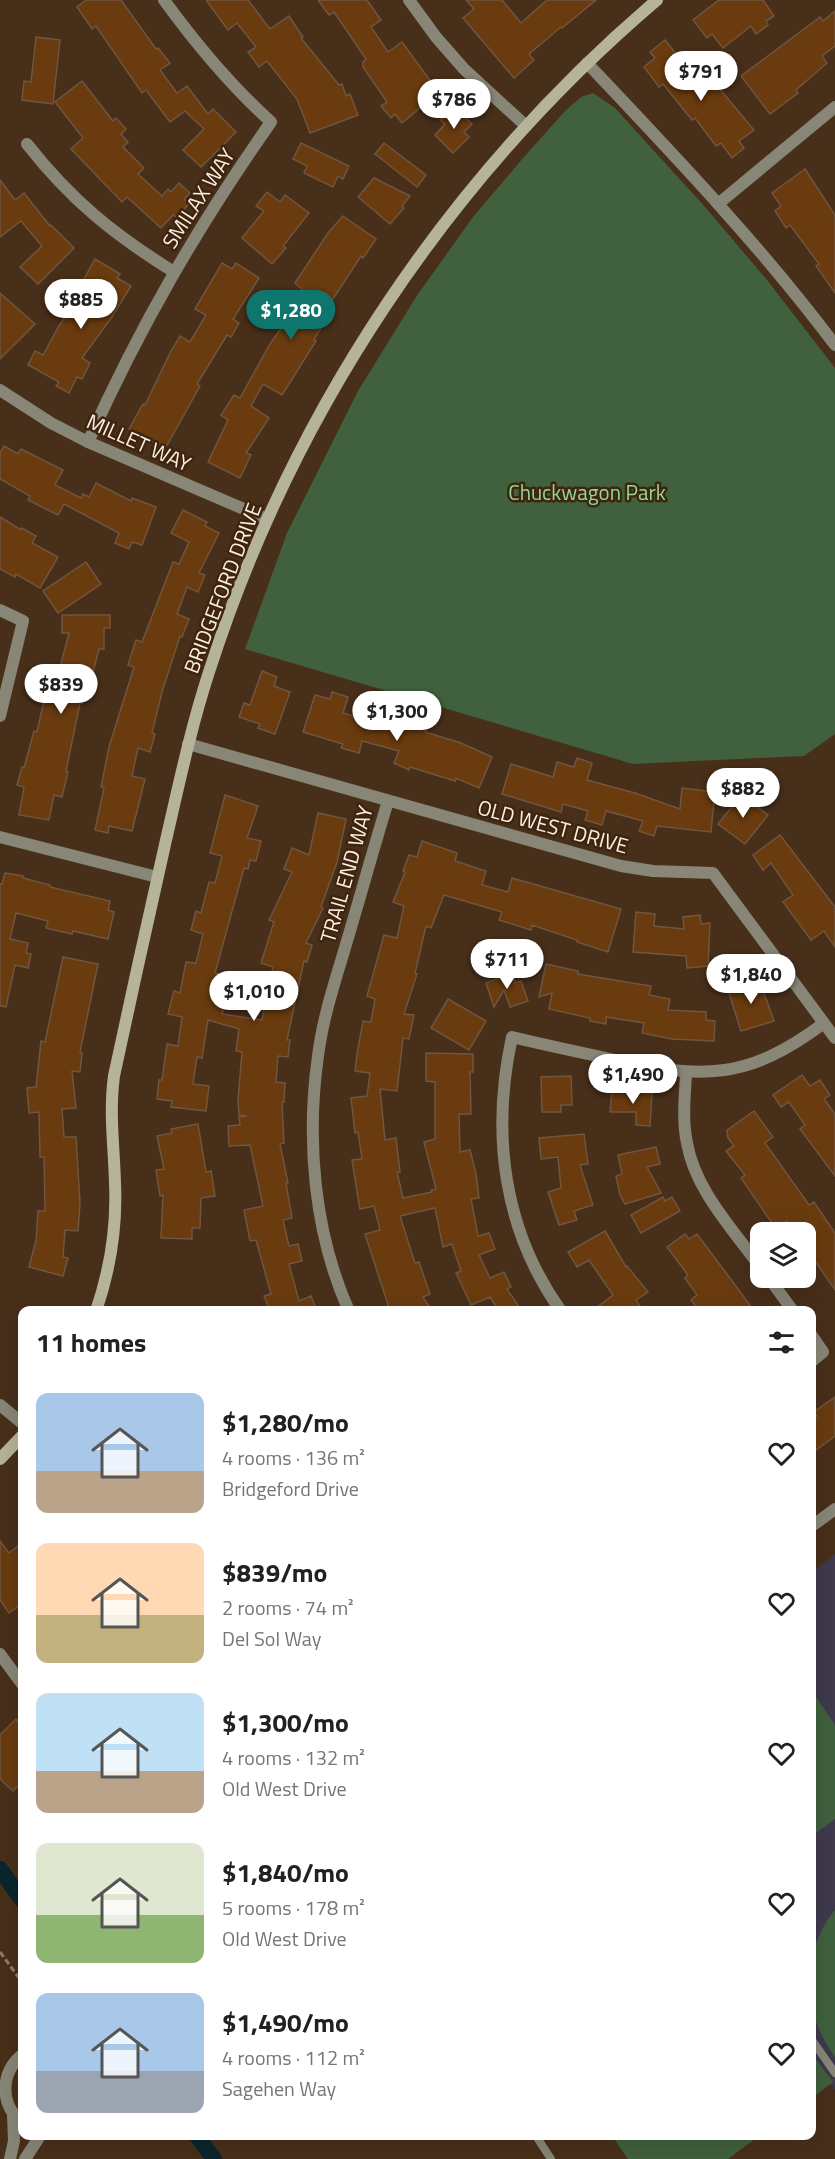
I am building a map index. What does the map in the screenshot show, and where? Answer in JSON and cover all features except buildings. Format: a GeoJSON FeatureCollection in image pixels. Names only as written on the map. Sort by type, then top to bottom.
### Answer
{"type":"FeatureCollection","features":[{"type":"Feature","properties":{"kind":"street","name":"SMILAX WAY"},"geometry":{"type":"LineString","coordinates":[[88,442],[136,340],[174,272],[222,192],[271,122],[222,74],[196,44],[164,0]]}},
{"type":"Feature","properties":{"kind":"street"},"geometry":{"type":"LineString","coordinates":[[409,0],[436,37],[464,69],[526,126]]}},
{"type":"Feature","properties":{"kind":"street","name":"BRIDGEFORD DRIVE"},"geometry":{"type":"LineString","coordinates":[[97,1306],[110,1258],[115,1221],[111,1128],[114,1076],[188,744],[234,599],[267,519],[308,436],[345,369],[386,304],[430,242],[477,181],[526,126],[587,63],[655,1]]}},
{"type":"Feature","properties":{"kind":"street"},"geometry":{"type":"LineString","coordinates":[[587,63],[718,204],[835,345]]}},
{"type":"Feature","properties":{"kind":"street"},"geometry":{"type":"LineString","coordinates":[[718,204],[835,107]]}},
{"type":"Feature","properties":{"kind":"street"},"geometry":{"type":"LineString","coordinates":[[27,144],[69,193],[105,225],[131,245],[174,272]]}},
{"type":"Feature","properties":{"kind":"street","name":"MILLET WAY"},"geometry":{"type":"LineString","coordinates":[[0,390],[51,423],[88,442],[267,519]]}},
{"type":"Feature","properties":{"kind":"street"},"geometry":{"type":"LineString","coordinates":[[0,610],[23,621],[0,716]]}},
{"type":"Feature","properties":{"kind":"street","name":"OLD WEST DRIVE"},"geometry":{"type":"LineString","coordinates":[[188,744],[621,866],[653,871],[713,873],[835,1038]]}},
{"type":"Feature","properties":{"kind":"street","name":"TRAIL END WAY"},"geometry":{"type":"LineString","coordinates":[[347,1306],[335,1274],[322,1224],[313,1139],[314,1088],[328,1003],[388,801]]}},
{"type":"Feature","properties":{"kind":"street"},"geometry":{"type":"LineString","coordinates":[[0,837],[157,877]]}},
{"type":"Feature","properties":{"kind":"street"},"geometry":{"type":"LineString","coordinates":[[558,1306],[536,1268],[522,1236],[511,1203],[504,1169],[501,1134],[502,1100],[512,1037],[659,1070],[686,1073],[728,1070],[754,1063],[793,1044],[824,1023]]}},
{"type":"Feature","properties":{"kind":"street"},"geometry":{"type":"LineString","coordinates":[[686,1073],[684,1116],[686,1142],[693,1163],[712,1202],[750,1253]]}},
{"type":"Feature","properties":{"kind":"street"},"geometry":{"type":"LineString","coordinates":[[776,1288],[789,1306]]}},
{"type":"Feature","properties":{"kind":"street"},"geometry":{"type":"LineString","coordinates":[[816,1342],[823,1352],[816,1358]]}},
{"type":"Feature","properties":{"kind":"street"},"geometry":{"type":"LineString","coordinates":[[0,1405],[18,1420]]}},
{"type":"Feature","properties":{"kind":"street"},"geometry":{"type":"LineString","coordinates":[[0,1459],[18,1440]]}},
{"type":"Feature","properties":{"kind":"street"},"geometry":{"type":"LineString","coordinates":[[816,1523],[835,1509]]}},
{"type":"Feature","properties":{"kind":"street"},"geometry":{"type":"LineString","coordinates":[[0,1654],[18,1679]]}},
{"type":"Feature","properties":{"kind":"street"},"geometry":{"type":"LineString","coordinates":[[0,2062],[18,2058]]}},
{"type":"Feature","properties":{"kind":"street"},"geometry":{"type":"LineString","coordinates":[[10,2159],[18,2118],[2,2097],[4,2078],[18,2058]]}},
{"type":"Feature","properties":{"kind":"street"},"geometry":{"type":"LineString","coordinates":[[25,2159],[37,2140]]}},
{"type":"Feature","properties":{"kind":"lane"},"geometry":{"type":"LineString","coordinates":[[816,2046],[835,2073]]}},
{"type":"Feature","properties":{"kind":"lane"},"geometry":{"type":"LineString","coordinates":[[539,2140],[551,2159]]}},
{"type":"Feature","properties":{"kind":"path"},"geometry":{"type":"LineString","coordinates":[[0,1952],[18,1977]]}},
{"type":"Feature","properties":{"kind":"shaded area"},"geometry":{"type":"Polygon","coordinates":[[[835,1554],[835,2090],[816,2062],[816,1569],[835,1554]]]}},
{"type":"Feature","properties":{"kind":"green space","name":"Chuckwagon Park"},"geometry":{"type":"Polygon","coordinates":[[[593,93],[615,108],[706,208],[767,280],[835,368],[835,734],[804,756],[633,764],[245,649],[287,533],[358,391],[416,297],[473,217],[524,157],[565,111],[581,97],[593,93]]]}},
{"type":"Feature","properties":{"kind":"green space"},"geometry":{"type":"Polygon","coordinates":[[[816,1697],[835,1725],[835,1819],[816,1833],[816,1697]]]}},
{"type":"Feature","properties":{"kind":"green space"},"geometry":{"type":"Polygon","coordinates":[[[835,1910],[835,2057],[823,2039],[816,2022],[816,1944],[835,1910]]]}},
{"type":"Feature","properties":{"kind":"green space"},"geometry":{"type":"Polygon","coordinates":[[[816,2059],[833,2082],[816,2095],[816,2059]]]}},
{"type":"Feature","properties":{"kind":"green space"},"geometry":{"type":"Polygon","coordinates":[[[615,2140],[754,2140],[728,2159],[628,2159],[615,2140]]]}},
{"type":"Feature","properties":{"kind":"waterway"},"geometry":{"type":"LineString","coordinates":[[0,1869],[18,1894]]}},
{"type":"Feature","properties":{"kind":"waterway"},"geometry":{"type":"LineString","coordinates":[[200,2140],[214,2159]]}}]}
